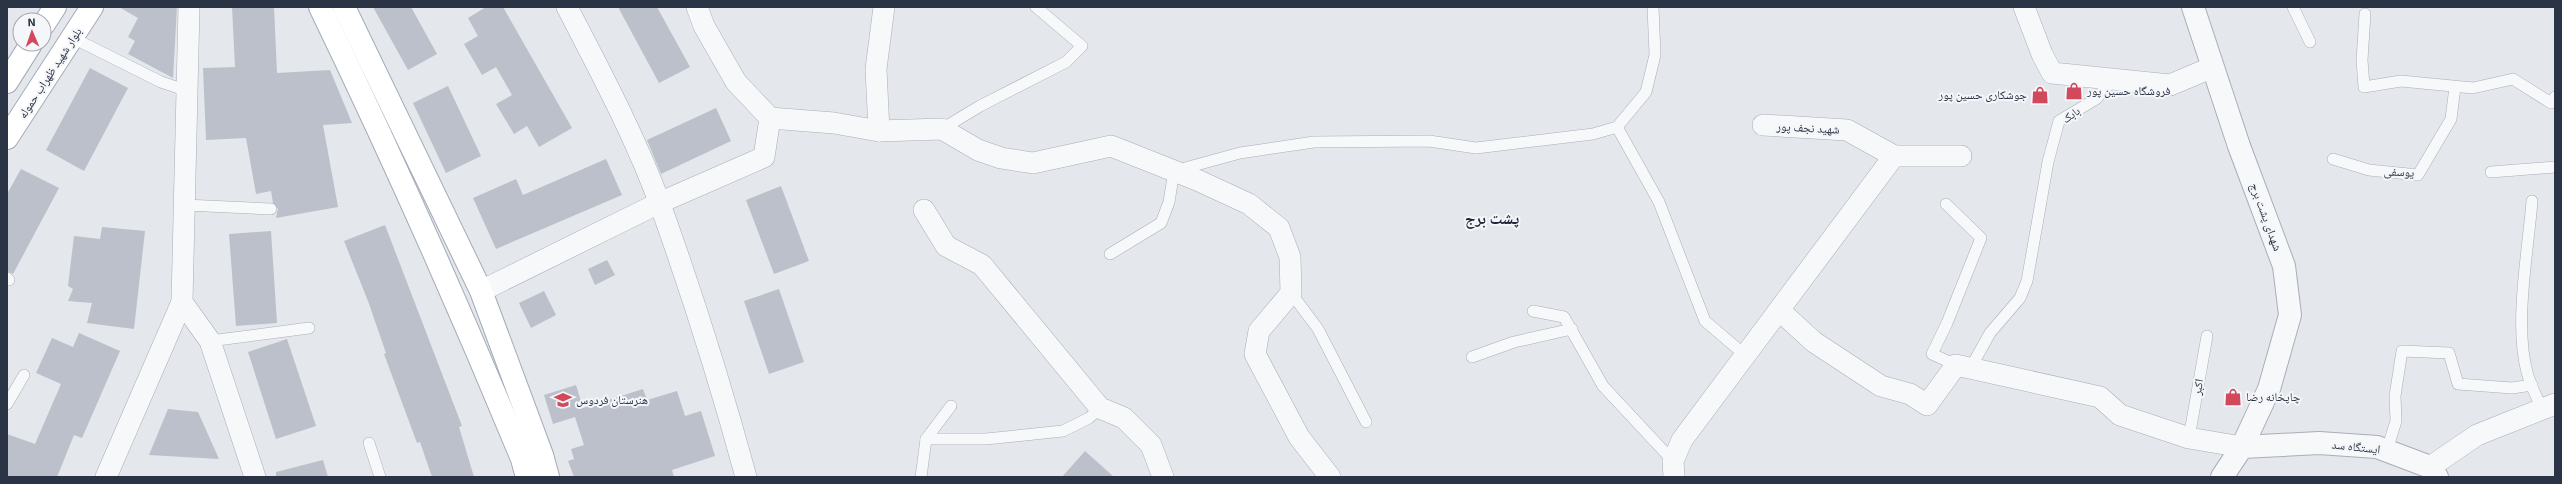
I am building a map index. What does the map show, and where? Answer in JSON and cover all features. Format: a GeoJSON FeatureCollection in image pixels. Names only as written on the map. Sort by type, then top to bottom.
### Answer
{"type":"FeatureCollection","features":[{"type":"Feature","properties":{"kind":"main road","name":"بلوار شهید ظهراب حموله"},"geometry":{"type":"LineString","coordinates":[[7,138],[92,7]]}},
{"type":"Feature","properties":{"kind":"main road"},"geometry":{"type":"LineString","coordinates":[[320,7],[374,119],[457,302],[522,459],[527,477]]}},
{"type":"Feature","properties":{"kind":"main road"},"geometry":{"type":"LineString","coordinates":[[344,7],[481,291],[542,455],[548,477]]}},
{"type":"Feature","properties":{"kind":"main road"},"geometry":{"type":"LineString","coordinates":[[7,82],[26,52]]}},
{"type":"Feature","properties":{"kind":"street"},"geometry":{"type":"LineString","coordinates":[[106,477],[182,302],[190,7]]}},
{"type":"Feature","properties":{"kind":"street"},"geometry":{"type":"LineString","coordinates":[[567,7],[618,107],[659,203],[729,415],[746,477]]}},
{"type":"Feature","properties":{"kind":"street"},"geometry":{"type":"LineString","coordinates":[[697,7],[704,26],[736,82],[770,118],[834,122],[879,131],[942,129],[978,150],[1000,158],[1033,163],[1111,146],[1174,171],[1249,204],[1280,228],[1290,257],[1291,293],[1259,331],[1255,354],[1299,437],[1330,477]]}},
{"type":"Feature","properties":{"kind":"street"},"geometry":{"type":"LineString","coordinates":[[879,131],[876,69],[884,7]]}},
{"type":"Feature","properties":{"kind":"street"},"geometry":{"type":"LineString","coordinates":[[2024,7],[2042,54],[2052,72],[2112,81],[2170,86],[2213,67]]}},
{"type":"Feature","properties":{"kind":"street","name":"شهدای پشت برج"},"geometry":{"type":"LineString","coordinates":[[2193,7],[2284,266],[2290,315],[2269,389],[2236,454]]}},
{"type":"Feature","properties":{"kind":"street"},"geometry":{"type":"LineString","coordinates":[[481,291],[659,203],[764,157],[770,118]]}},
{"type":"Feature","properties":{"kind":"street","name":"شهید نجف پور"},"geometry":{"type":"LineString","coordinates":[[1763,125],[1847,130],[1894,156]]}},
{"type":"Feature","properties":{"kind":"street"},"geometry":{"type":"LineString","coordinates":[[1673,469],[1682,440],[1894,156],[1961,156]]}},
{"type":"Feature","properties":{"kind":"street"},"geometry":{"type":"LineString","coordinates":[[924,210],[946,246],[982,265],[1100,408],[1124,418],[1151,445],[1163,477]]}},
{"type":"Feature","properties":{"kind":"street"},"geometry":{"type":"LineString","coordinates":[[182,302],[210,341],[255,477]]}},
{"type":"Feature","properties":{"kind":"street"},"geometry":{"type":"LineString","coordinates":[[1779,310],[1814,342],[1881,386],[1910,394],[1928,405],[1963,367],[1993,372],[2100,397],[2120,415],[2189,438],[2217,444],[2236,454]]}},
{"type":"Feature","properties":{"kind":"street"},"geometry":{"type":"LineString","coordinates":[[2434,472],[2478,435],[2548,407]]}},
{"type":"Feature","properties":{"kind":"street","name":"ایستگاه سد"},"geometry":{"type":"LineString","coordinates":[[2236,454],[2266,445],[2320,443],[2377,447],[2387,450],[2434,472]]}},
{"type":"Feature","properties":{"kind":"lane"},"geometry":{"type":"LineString","coordinates":[[942,129],[986,102],[1066,62],[1082,46],[1036,7]]}},
{"type":"Feature","properties":{"kind":"lane"},"geometry":{"type":"LineString","coordinates":[[1110,254],[1161,223],[1169,202],[1174,171],[1240,153],[1314,142],[1429,141],[1476,148],[1593,134],[1617,127],[1646,92],[1655,55],[1653,7]]}},
{"type":"Feature","properties":{"kind":"lane"},"geometry":{"type":"LineString","coordinates":[[2293,7],[2310,42]]}},
{"type":"Feature","properties":{"kind":"lane"},"geometry":{"type":"LineString","coordinates":[[2364,14],[2362,60],[2364,88],[2401,81],[2472,88],[2513,78],[2551,103],[2555,96]]}},
{"type":"Feature","properties":{"kind":"lane"},"geometry":{"type":"LineString","coordinates":[[73,38],[161,82],[188,91]]}},
{"type":"Feature","properties":{"kind":"lane","name":"بابک"},"geometry":{"type":"LineString","coordinates":[[1963,367],[2020,298],[2027,281],[2048,162],[2059,121],[2096,99],[2112,81]]}},
{"type":"Feature","properties":{"kind":"lane","name":"یوسفی"},"geometry":{"type":"LineString","coordinates":[[2333,159],[2369,170],[2418,175],[2450,119],[2455,87]]}},
{"type":"Feature","properties":{"kind":"lane"},"geometry":{"type":"LineString","coordinates":[[1617,127],[1659,202],[1705,321],[1745,355]]}},
{"type":"Feature","properties":{"kind":"lane"},"geometry":{"type":"LineString","coordinates":[[2491,172],[2555,167]]}},
{"type":"Feature","properties":{"kind":"lane"},"geometry":{"type":"LineString","coordinates":[[2532,201],[2523,306],[2522,348],[2532,385],[2548,407]]}},
{"type":"Feature","properties":{"kind":"lane"},"geometry":{"type":"LineString","coordinates":[[1946,204],[1981,238],[1932,354],[1963,367]]}},
{"type":"Feature","properties":{"kind":"lane"},"geometry":{"type":"LineString","coordinates":[[185,205],[271,209]]}},
{"type":"Feature","properties":{"kind":"lane"},"geometry":{"type":"LineString","coordinates":[[1291,293],[1318,329],[1366,422]]}},
{"type":"Feature","properties":{"kind":"lane"},"geometry":{"type":"LineString","coordinates":[[1533,311],[1564,317],[1603,386],[1673,469]]}},
{"type":"Feature","properties":{"kind":"lane"},"geometry":{"type":"LineString","coordinates":[[210,341],[309,328]]}},
{"type":"Feature","properties":{"kind":"lane"},"geometry":{"type":"LineString","coordinates":[[1472,358],[1514,342],[1572,329]]}},
{"type":"Feature","properties":{"kind":"lane","name":"اکبر"},"geometry":{"type":"LineString","coordinates":[[2189,438],[2207,336]]}},
{"type":"Feature","properties":{"kind":"lane"},"geometry":{"type":"LineString","coordinates":[[2387,450],[2396,420],[2395,396],[2402,350],[2449,353],[2458,384],[2512,388],[2532,385]]}},
{"type":"Feature","properties":{"kind":"lane"},"geometry":{"type":"LineString","coordinates":[[7,404],[24,375]]}},
{"type":"Feature","properties":{"kind":"lane"},"geometry":{"type":"LineString","coordinates":[[921,477],[926,439],[951,406]]}},
{"type":"Feature","properties":{"kind":"lane"},"geometry":{"type":"LineString","coordinates":[[926,439],[986,439],[1063,431],[1089,418],[1100,408]]}},
{"type":"Feature","properties":{"kind":"lane"},"geometry":{"type":"LineString","coordinates":[[369,443],[380,477]]}},
{"type":"Feature","properties":{"kind":"building"},"geometry":{"type":"Polygon","coordinates":[[[119,7],[177,7],[173,78],[128,54],[135,41],[128,37],[138,18],[119,7]]]}},
{"type":"Feature","properties":{"kind":"building"},"geometry":{"type":"Polygon","coordinates":[[[232,7],[274,7],[277,73],[330,70],[352,123],[323,125],[338,207],[276,218],[278,209],[273,203],[271,191],[256,194],[246,138],[206,140],[203,68],[235,67],[232,7]]]}},
{"type":"Feature","properties":{"kind":"building"},"geometry":{"type":"Polygon","coordinates":[[[373,7],[411,7],[437,54],[408,70],[373,7]]]}},
{"type":"Feature","properties":{"kind":"building"},"geometry":{"type":"Polygon","coordinates":[[[486,7],[503,7],[572,128],[539,147],[527,126],[514,134],[496,104],[512,95],[496,67],[482,75],[464,44],[478,36],[468,18],[486,7]]]}},
{"type":"Feature","properties":{"kind":"building"},"geometry":{"type":"Polygon","coordinates":[[[618,7],[657,7],[690,67],[659,83],[618,7]]]}},
{"type":"Feature","properties":{"kind":"building"},"geometry":{"type":"Polygon","coordinates":[[[90,68],[128,88],[84,171],[46,150],[90,68]]]}},
{"type":"Feature","properties":{"kind":"building"},"geometry":{"type":"Polygon","coordinates":[[[448,86],[481,156],[446,173],[413,103],[448,86]]]}},
{"type":"Feature","properties":{"kind":"building"},"geometry":{"type":"Polygon","coordinates":[[[716,108],[731,141],[661,174],[647,140],[716,108]]]}},
{"type":"Feature","properties":{"kind":"building"},"geometry":{"type":"Polygon","coordinates":[[[606,159],[622,195],[496,249],[473,198],[516,179],[523,195],[606,159]]]}},
{"type":"Feature","properties":{"kind":"building"},"geometry":{"type":"Polygon","coordinates":[[[21,169],[59,188],[13,274],[7,271],[7,194],[21,169]]]}},
{"type":"Feature","properties":{"kind":"building"},"geometry":{"type":"Polygon","coordinates":[[[781,186],[809,261],[774,274],[746,200],[781,186]]]}},
{"type":"Feature","properties":{"kind":"building"},"geometry":{"type":"Polygon","coordinates":[[[385,225],[462,426],[459,427],[474,477],[432,477],[420,442],[417,443],[384,354],[386,353],[368,301],[344,241],[385,225]]]}},
{"type":"Feature","properties":{"kind":"building"},"geometry":{"type":"Polygon","coordinates":[[[102,227],[145,231],[134,329],[87,323],[92,303],[68,301],[73,289],[68,286],[74,236],[100,239],[102,227]]]}},
{"type":"Feature","properties":{"kind":"building"},"geometry":{"type":"Polygon","coordinates":[[[271,231],[277,323],[236,326],[229,234],[271,231]]]}},
{"type":"Feature","properties":{"kind":"building"},"geometry":{"type":"Polygon","coordinates":[[[607,260],[615,275],[595,285],[588,269],[607,260]]]}},
{"type":"Feature","properties":{"kind":"building"},"geometry":{"type":"Polygon","coordinates":[[[779,289],[804,362],[769,374],[744,301],[779,289]]]}},
{"type":"Feature","properties":{"kind":"building"},"geometry":{"type":"Polygon","coordinates":[[[544,291],[556,315],[531,328],[519,303],[544,291]]]}},
{"type":"Feature","properties":{"kind":"building"},"geometry":{"type":"Polygon","coordinates":[[[79,333],[120,351],[82,438],[74,435],[57,477],[7,477],[7,434],[35,444],[61,384],[36,373],[52,338],[73,347],[79,333]]]}},
{"type":"Feature","properties":{"kind":"building"},"geometry":{"type":"Polygon","coordinates":[[[287,339],[316,426],[276,439],[248,352],[287,339]]]}},
{"type":"Feature","properties":{"kind":"building"},"geometry":{"type":"Polygon","coordinates":[[[576,385],[583,408],[643,389],[647,400],[677,391],[685,416],[701,411],[715,456],[672,470],[674,477],[574,477],[568,461],[574,459],[571,449],[584,445],[575,417],[553,424],[544,395],[576,385]]]}},
{"type":"Feature","properties":{"kind":"building"},"geometry":{"type":"Polygon","coordinates":[[[168,409],[198,412],[219,459],[149,455],[168,409]]]}},
{"type":"Feature","properties":{"kind":"building"},"geometry":{"type":"Polygon","coordinates":[[[1085,451],[1114,477],[1062,477],[1085,451]]]}},
{"type":"Feature","properties":{"kind":"building"},"geometry":{"type":"Polygon","coordinates":[[[323,460],[328,477],[276,477],[276,472],[323,460]]]}},
{"type":"Feature","properties":{"kind":"place","name":"فروشگاه حسین پور"},"geometry":{"type":"Point","coordinates":[2074,91]}},
{"type":"Feature","properties":{"kind":"place","name":"جوشکاری حسین پور"},"geometry":{"type":"Point","coordinates":[2040,95]}},
{"type":"Feature","properties":{"kind":"place","name":"چاپخانه رضا"},"geometry":{"type":"Point","coordinates":[2233,397]}},
{"type":"Feature","properties":{"kind":"place","name":"هنرستان فردوس"},"geometry":{"type":"Point","coordinates":[563,400]}},
{"type":"Feature","properties":{"kind":"district","name":"پشت برج"},"geometry":{"type":"Point","coordinates":[1492,218]}}]}
